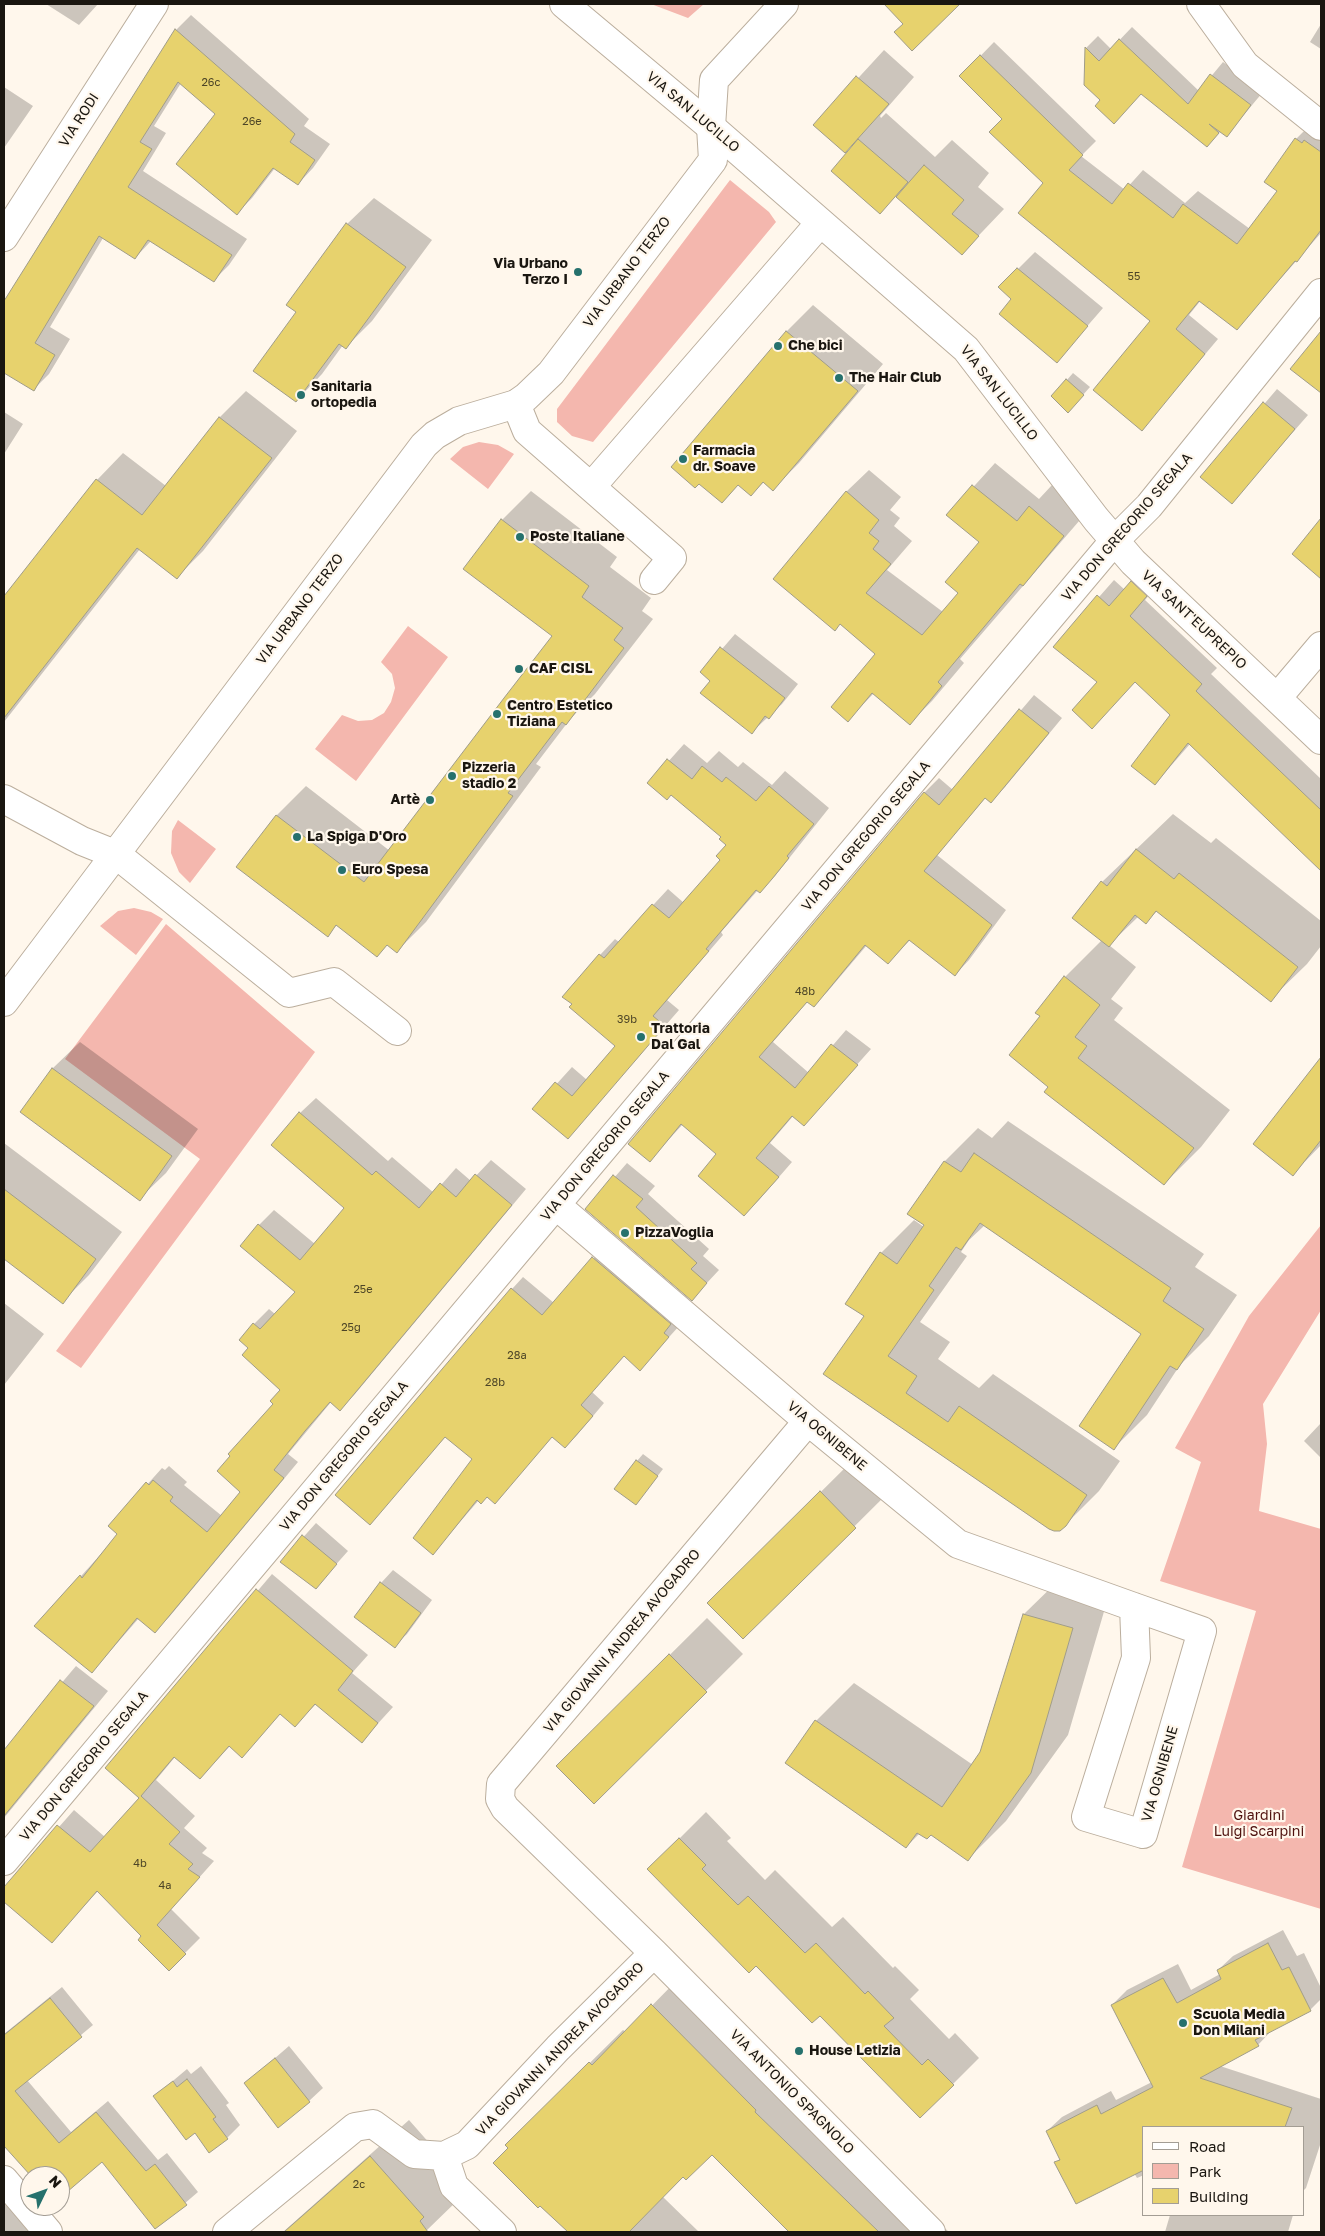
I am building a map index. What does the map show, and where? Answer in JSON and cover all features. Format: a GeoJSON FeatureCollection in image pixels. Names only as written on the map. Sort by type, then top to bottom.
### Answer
{"type":"FeatureCollection","features":[{"type":"Feature","properties":{"kind":"street","name":"VIA RODI"},"geometry":{"type":"LineString","coordinates":[[4,237],[154,4]]}},
{"type":"Feature","properties":{"kind":"street","name":"VIA SAN LUCILLO"},"geometry":{"type":"LineString","coordinates":[[564,4],[711,127],[966,349],[1114,541]]}},
{"type":"Feature","properties":{"kind":"street","name":"VIA URBANO TERZO"},"geometry":{"type":"LineString","coordinates":[[4,1002],[117,855],[424,445],[435,435],[459,421],[516,404],[526,398],[551,373],[713,160],[711,127],[714,80],[784,4]]}},
{"type":"Feature","properties":{"kind":"street"},"geometry":{"type":"LineString","coordinates":[[1201,4],[1245,65],[1321,126]]}},
{"type":"Feature","properties":{"kind":"street"},"geometry":{"type":"LineString","coordinates":[[591,487],[820,223]]}},
{"type":"Feature","properties":{"kind":"street","name":"VIA DON GREGORIO SEGALA"},"geometry":{"type":"LineString","coordinates":[[4,1861],[1114,541],[1149,506],[1321,293]]}},
{"type":"Feature","properties":{"kind":"street"},"geometry":{"type":"LineString","coordinates":[[516,404],[527,430],[672,558],[654,580]]}},
{"type":"Feature","properties":{"kind":"street","name":"VIA SANT'EUPREPIO"},"geometry":{"type":"LineString","coordinates":[[1114,541],[1132,562],[1321,740]]}},
{"type":"Feature","properties":{"kind":"street"},"geometry":{"type":"LineString","coordinates":[[1277,698],[1321,646]]}},
{"type":"Feature","properties":{"kind":"street"},"geometry":{"type":"LineString","coordinates":[[4,800],[82,841],[117,855],[289,993],[334,982],[397,1031]]}},
{"type":"Feature","properties":{"kind":"street","name":"VIA OGNIBENE"},"geometry":{"type":"LineString","coordinates":[[556,1205],[808,1421],[958,1544],[1202,1631],[1143,1834],[1086,1817],[1136,1658],[1134,1607]]}},
{"type":"Feature","properties":{"kind":"street","name":"VIA GIOVANNI ANDREA AVOGADRO"},"geometry":{"type":"LineString","coordinates":[[227,2232],[355,2127],[373,2124],[414,2154],[444,2156],[467,2146],[558,2048],[654,1952],[505,1808],[500,1798],[501,1784],[808,1421]]}},
{"type":"Feature","properties":{"kind":"street","name":"VIA ANTONIO SPAGNOLO"},"geometry":{"type":"LineString","coordinates":[[654,1952],[931,2232]]}},
{"type":"Feature","properties":{"kind":"street"},"geometry":{"type":"LineString","coordinates":[[444,2156],[454,2186],[502,2232]]}},
{"type":"Feature","properties":{"kind":"street"},"geometry":{"type":"LineString","coordinates":[[4,2180],[48,2232]]}},
{"type":"Feature","properties":{"kind":"green space"},"geometry":{"type":"Polygon","coordinates":[[[651,4],[704,4],[688,18],[651,4]]]}},
{"type":"Feature","properties":{"kind":"green space"},"geometry":{"type":"Polygon","coordinates":[[[730,180],[769,212],[776,222],[593,442],[572,436],[557,422],[557,409],[730,180]]]}},
{"type":"Feature","properties":{"kind":"green space"},"geometry":{"type":"Polygon","coordinates":[[[479,442],[498,445],[514,454],[488,489],[450,459],[463,447],[479,442]]]}},
{"type":"Feature","properties":{"kind":"green space"},"geometry":{"type":"Polygon","coordinates":[[[408,626],[448,657],[356,781],[315,749],[342,715],[358,721],[372,720],[384,713],[391,702],[395,688],[392,674],[381,662],[408,626]]]}},
{"type":"Feature","properties":{"kind":"green space"},"geometry":{"type":"Polygon","coordinates":[[[178,820],[216,849],[190,883],[179,872],[171,853],[172,831],[178,820]]]}},
{"type":"Feature","properties":{"kind":"green space"},"geometry":{"type":"Polygon","coordinates":[[[134,908],[151,912],[163,919],[136,955],[100,926],[118,911],[134,908]]]}},
{"type":"Feature","properties":{"kind":"green space"},"geometry":{"type":"Polygon","coordinates":[[[166,924],[315,1052],[81,1368],[56,1351],[200,1159],[65,1059],[166,924]]]}},
{"type":"Feature","properties":{"kind":"green space","name":"Giardini Luigi Scarpini"},"geometry":{"type":"Polygon","coordinates":[[[1321,1225],[1321,1310],[1263,1404],[1267,1444],[1259,1511],[1321,1529],[1321,1909],[1182,1867],[1256,1611],[1160,1581],[1201,1462],[1175,1448],[1249,1316],[1321,1225]]]}},
{"type":"Feature","properties":{"kind":"building"},"geometry":{"type":"Polygon","coordinates":[[[884,4],[960,4],[912,51],[894,32],[903,24],[884,4]]]}},
{"type":"Feature","properties":{"kind":"building"},"geometry":{"type":"Polygon","coordinates":[[[175,29],[295,134],[290,142],[315,160],[298,185],[273,168],[237,215],[176,164],[215,114],[178,82],[140,142],[152,149],[128,187],[232,255],[214,282],[148,240],[135,259],[99,236],[35,343],[55,355],[34,391],[4,373],[4,301],[175,29]]]}},
{"type":"Feature","properties":{"kind":"building"},"geometry":{"type":"Polygon","coordinates":[[[1119,39],[1188,104],[1210,74],[1251,105],[1227,137],[1209,124],[1219,133],[1207,147],[1141,94],[1114,124],[1095,106],[1100,100],[1084,85],[1085,47],[1099,61],[1119,39]]]}},
{"type":"Feature","properties":{"kind":"building"},"geometry":{"type":"Polygon","coordinates":[[[980,55],[1083,155],[1069,170],[1112,204],[1128,183],[1173,218],[1183,204],[1237,244],[1277,191],[1264,182],[1295,138],[1302,143],[1304,140],[1321,152],[1321,230],[1297,262],[1295,261],[1237,330],[1199,301],[1176,329],[1205,354],[1142,431],[1093,390],[1150,321],[1018,213],[1043,183],[989,132],[1002,119],[959,76],[980,55]]]}},
{"type":"Feature","properties":{"kind":"building"},"geometry":{"type":"Polygon","coordinates":[[[856,76],[889,104],[845,153],[813,125],[856,76]]]}},
{"type":"Feature","properties":{"kind":"building"},"geometry":{"type":"Polygon","coordinates":[[[858,139],[908,182],[880,214],[831,171],[858,139]]]}},
{"type":"Feature","properties":{"kind":"building"},"geometry":{"type":"Polygon","coordinates":[[[924,165],[964,200],[952,214],[979,236],[962,255],[896,197],[924,165]]]}},
{"type":"Feature","properties":{"kind":"building"},"geometry":{"type":"Polygon","coordinates":[[[346,223],[406,267],[346,349],[339,344],[296,402],[253,371],[296,312],[286,305],[346,223]]]}},
{"type":"Feature","properties":{"kind":"building"},"geometry":{"type":"Polygon","coordinates":[[[1017,268],[1088,326],[1057,363],[999,314],[1011,299],[998,287],[1017,268]]]}},
{"type":"Feature","properties":{"kind":"building"},"geometry":{"type":"Polygon","coordinates":[[[786,331],[858,391],[773,491],[763,482],[751,496],[738,485],[722,503],[699,484],[695,488],[671,467],[786,331]]]}},
{"type":"Feature","properties":{"kind":"building"},"geometry":{"type":"Polygon","coordinates":[[[1321,331],[1321,393],[1290,369],[1321,331]]]}},
{"type":"Feature","properties":{"kind":"building"},"geometry":{"type":"Polygon","coordinates":[[[1066,379],[1084,395],[1068,413],[1051,396],[1066,379]]]}},
{"type":"Feature","properties":{"kind":"building"},"geometry":{"type":"Polygon","coordinates":[[[1263,402],[1295,429],[1232,504],[1200,477],[1263,402]]]}},
{"type":"Feature","properties":{"kind":"building"},"geometry":{"type":"Polygon","coordinates":[[[219,417],[272,458],[177,579],[137,548],[4,718],[4,596],[96,479],[142,515],[219,417]]]}},
{"type":"Feature","properties":{"kind":"building"},"geometry":{"type":"Polygon","coordinates":[[[972,485],[1017,521],[1029,506],[1064,536],[1023,586],[1020,584],[938,682],[942,686],[910,725],[872,693],[848,722],[831,707],[875,654],[840,624],[835,631],[773,579],[846,491],[879,520],[869,533],[879,541],[873,549],[891,564],[866,593],[922,635],[958,593],[945,582],[979,542],[946,515],[972,485]]]}},
{"type":"Feature","properties":{"kind":"building"},"geometry":{"type":"Polygon","coordinates":[[[1321,518],[1321,579],[1292,554],[1321,518]]]}},
{"type":"Feature","properties":{"kind":"building"},"geometry":{"type":"Polygon","coordinates":[[[501,519],[589,586],[582,597],[623,628],[614,640],[624,648],[566,725],[562,722],[508,793],[513,796],[397,953],[387,945],[377,957],[336,925],[328,937],[236,867],[276,815],[364,882],[552,636],[463,569],[501,519]]]}},
{"type":"Feature","properties":{"kind":"building"},"geometry":{"type":"Polygon","coordinates":[[[1131,581],[1147,596],[1130,616],[1202,684],[1196,691],[1321,810],[1321,871],[1188,743],[1155,785],[1131,766],[1170,715],[1135,682],[1092,729],[1072,710],[1097,682],[1053,647],[1097,595],[1109,606],[1131,581]]]}},
{"type":"Feature","properties":{"kind":"building"},"geometry":{"type":"Polygon","coordinates":[[[720,647],[785,698],[769,719],[765,716],[752,734],[700,693],[710,681],[700,672],[720,647]]]}},
{"type":"Feature","properties":{"kind":"building"},"geometry":{"type":"Polygon","coordinates":[[[1019,709],[1049,733],[991,803],[985,798],[924,871],[992,925],[955,976],[909,940],[888,964],[865,945],[814,1007],[807,1002],[759,1057],[795,1088],[831,1044],[858,1065],[804,1126],[792,1116],[756,1158],[779,1177],[744,1216],[698,1176],[716,1154],[681,1124],[650,1162],[628,1144],[924,792],[939,805],[1019,709]]]}},
{"type":"Feature","properties":{"kind":"building"},"geometry":{"type":"Polygon","coordinates":[[[667,759],[692,779],[702,766],[722,782],[726,777],[756,801],[769,786],[814,824],[787,856],[789,858],[772,879],[760,893],[756,890],[706,949],[709,951],[653,1016],[665,1026],[568,1139],[532,1109],[555,1082],[572,1096],[615,1046],[569,1007],[572,1004],[562,997],[599,954],[604,958],[652,904],[669,918],[720,860],[716,856],[726,845],[719,839],[721,837],[671,795],[667,800],[647,783],[667,759]]]}},
{"type":"Feature","properties":{"kind":"building"},"geometry":{"type":"Polygon","coordinates":[[[1136,849],[1174,879],[1179,873],[1298,967],[1271,1002],[1156,911],[1146,924],[1135,915],[1109,947],[1072,918],[1101,881],[1107,886],[1136,849]]]}},
{"type":"Feature","properties":{"kind":"building"},"geometry":{"type":"Polygon","coordinates":[[[1064,976],[1100,1005],[1075,1037],[1087,1046],[1078,1058],[1194,1148],[1164,1185],[1044,1092],[1048,1087],[1009,1055],[1040,1016],[1035,1013],[1064,976]]]}},
{"type":"Feature","properties":{"kind":"building"},"geometry":{"type":"Polygon","coordinates":[[[1321,1057],[1321,1140],[1293,1176],[1253,1144],[1321,1057]]]}},
{"type":"Feature","properties":{"kind":"building"},"geometry":{"type":"Polygon","coordinates":[[[52,1068],[172,1156],[140,1201],[20,1112],[52,1068]]]}},
{"type":"Feature","properties":{"kind":"building"},"geometry":{"type":"Polygon","coordinates":[[[299,1112],[372,1175],[376,1171],[419,1208],[440,1183],[456,1197],[475,1174],[512,1205],[340,1411],[330,1402],[305,1431],[274,1470],[284,1478],[155,1633],[137,1618],[92,1673],[34,1626],[80,1575],[82,1578],[117,1534],[108,1526],[146,1482],[149,1485],[153,1480],[173,1497],[170,1501],[207,1532],[240,1492],[217,1471],[230,1456],[228,1454],[273,1404],[270,1401],[280,1390],[242,1355],[248,1348],[239,1340],[253,1323],[260,1329],[295,1292],[240,1246],[258,1224],[300,1260],[344,1208],[271,1145],[299,1112]]]}},
{"type":"Feature","properties":{"kind":"building"},"geometry":{"type":"Polygon","coordinates":[[[974,1153],[1171,1288],[1163,1301],[1204,1329],[1177,1370],[1170,1366],[1114,1450],[1079,1426],[1141,1334],[980,1223],[961,1250],[956,1247],[929,1286],[934,1290],[888,1356],[917,1376],[906,1393],[948,1422],[959,1406],[1087,1495],[1066,1526],[1060,1531],[1049,1529],[823,1374],[864,1316],[845,1304],[880,1252],[897,1264],[924,1225],[907,1214],[944,1161],[961,1172],[974,1153]]]}},
{"type":"Feature","properties":{"kind":"building"},"geometry":{"type":"Polygon","coordinates":[[[613,1175],[643,1199],[636,1207],[697,1263],[691,1269],[707,1283],[692,1301],[585,1209],[613,1175]]]}},
{"type":"Feature","properties":{"kind":"building"},"geometry":{"type":"Polygon","coordinates":[[[4,1189],[96,1259],[63,1304],[4,1259],[4,1189]]]}},
{"type":"Feature","properties":{"kind":"building"},"geometry":{"type":"Polygon","coordinates":[[[592,1257],[671,1324],[664,1333],[669,1337],[640,1371],[624,1356],[581,1405],[593,1416],[565,1448],[552,1437],[495,1504],[487,1497],[481,1504],[477,1500],[433,1555],[413,1538],[472,1459],[445,1437],[370,1525],[335,1495],[511,1288],[542,1315],[592,1257]]]}},
{"type":"Feature","properties":{"kind":"building"},"geometry":{"type":"Polygon","coordinates":[[[636,1460],[658,1476],[636,1505],[614,1489],[636,1460]]]}},
{"type":"Feature","properties":{"kind":"building"},"geometry":{"type":"Polygon","coordinates":[[[820,1491],[856,1528],[743,1639],[707,1603],[820,1491]]]}},
{"type":"Feature","properties":{"kind":"building"},"geometry":{"type":"Polygon","coordinates":[[[302,1535],[337,1564],[316,1589],[280,1562],[302,1535]]]}},
{"type":"Feature","properties":{"kind":"building"},"geometry":{"type":"Polygon","coordinates":[[[380,1582],[421,1613],[395,1648],[354,1617],[380,1582]]]}},
{"type":"Feature","properties":{"kind":"building"},"geometry":{"type":"Polygon","coordinates":[[[256,1589],[353,1671],[338,1690],[378,1723],[362,1743],[315,1704],[295,1727],[280,1714],[242,1758],[229,1746],[200,1779],[174,1757],[141,1796],[180,1832],[169,1844],[193,1864],[188,1869],[200,1877],[157,1925],[186,1954],[169,1971],[138,1940],[141,1936],[97,1891],[52,1943],[4,1902],[4,1887],[57,1825],[90,1852],[139,1798],[105,1768],[256,1589]]]}},
{"type":"Feature","properties":{"kind":"building"},"geometry":{"type":"Polygon","coordinates":[[[1023,1614],[1073,1628],[1031,1773],[968,1861],[931,1835],[927,1839],[917,1833],[906,1848],[785,1763],[815,1720],[942,1807],[980,1752],[1023,1614]]]}},
{"type":"Feature","properties":{"kind":"building"},"geometry":{"type":"Polygon","coordinates":[[[669,1654],[707,1692],[594,1804],[556,1766],[669,1654]]]}},
{"type":"Feature","properties":{"kind":"building"},"geometry":{"type":"Polygon","coordinates":[[[60,1680],[94,1706],[4,1816],[4,1750],[60,1680]]]}},
{"type":"Feature","properties":{"kind":"building"},"geometry":{"type":"Polygon","coordinates":[[[679,1838],[706,1865],[702,1869],[738,1905],[748,1896],[805,1953],[816,1943],[865,1994],[868,1991],[894,2018],[884,2026],[922,2065],[928,2059],[954,2085],[920,2118],[820,2016],[812,2023],[756,1966],[749,1973],[647,1869],[679,1838]]]}},
{"type":"Feature","properties":{"kind":"building"},"geometry":{"type":"Polygon","coordinates":[[[1268,1943],[1282,1970],[1289,1967],[1311,2011],[1255,2040],[1259,2046],[1200,2078],[1292,2108],[1285,2126],[1142,2126],[1142,2171],[1076,2204],[1054,2162],[1060,2160],[1046,2131],[1097,2105],[1101,2114],[1153,2087],[1111,2005],[1163,1978],[1177,2003],[1221,1979],[1217,1970],[1268,1943]]]}},
{"type":"Feature","properties":{"kind":"building"},"geometry":{"type":"Polygon","coordinates":[[[50,1998],[82,2037],[15,2091],[59,2143],[96,2112],[146,2171],[155,2164],[187,2205],[155,2229],[102,2162],[70,2189],[70,2166],[22,2166],[4,2146],[4,2035],[50,1998]]]}},
{"type":"Feature","properties":{"kind":"building"},"geometry":{"type":"Polygon","coordinates":[[[651,2004],[756,2110],[755,2112],[879,2232],[789,2232],[712,2155],[686,2180],[683,2177],[629,2232],[568,2232],[540,2206],[538,2208],[493,2163],[508,2148],[505,2145],[589,2062],[592,2065],[651,2004]]]}},
{"type":"Feature","properties":{"kind":"building"},"geometry":{"type":"Polygon","coordinates":[[[275,2058],[310,2102],[278,2128],[244,2083],[275,2058]]]}},
{"type":"Feature","properties":{"kind":"building"},"geometry":{"type":"Polygon","coordinates":[[[187,2079],[216,2117],[213,2119],[228,2139],[209,2153],[195,2133],[186,2140],[153,2096],[173,2081],[177,2087],[187,2079]]]}},
{"type":"Feature","properties":{"kind":"building"},"geometry":{"type":"Polygon","coordinates":[[[370,2156],[424,2217],[420,2221],[428,2232],[284,2232],[370,2156]]]}},
{"type":"Feature","properties":{"kind":"place","name":"Via Urbano Terzo I"},"geometry":{"type":"Point","coordinates":[578,272]}},
{"type":"Feature","properties":{"kind":"place","name":"Che bici"},"geometry":{"type":"Point","coordinates":[778,346]}},
{"type":"Feature","properties":{"kind":"place","name":"The Hair Club"},"geometry":{"type":"Point","coordinates":[839,378]}},
{"type":"Feature","properties":{"kind":"place","name":"Sanitaria ortopedia"},"geometry":{"type":"Point","coordinates":[301,395]}},
{"type":"Feature","properties":{"kind":"place","name":"Farmacia dr. Soave"},"geometry":{"type":"Point","coordinates":[683,459]}},
{"type":"Feature","properties":{"kind":"place","name":"Poste Italiane"},"geometry":{"type":"Point","coordinates":[520,537]}},
{"type":"Feature","properties":{"kind":"place","name":"CAF CISL"},"geometry":{"type":"Point","coordinates":[519,669]}},
{"type":"Feature","properties":{"kind":"place","name":"Centro Estetico Tiziana"},"geometry":{"type":"Point","coordinates":[497,714]}},
{"type":"Feature","properties":{"kind":"place","name":"Pizzeria stadio 2"},"geometry":{"type":"Point","coordinates":[452,776]}},
{"type":"Feature","properties":{"kind":"place","name":"Artè"},"geometry":{"type":"Point","coordinates":[430,800]}},
{"type":"Feature","properties":{"kind":"place","name":"La Spiga D'Oro"},"geometry":{"type":"Point","coordinates":[297,837]}},
{"type":"Feature","properties":{"kind":"place","name":"Euro Spesa"},"geometry":{"type":"Point","coordinates":[342,870]}},
{"type":"Feature","properties":{"kind":"place","name":"Trattoria Dal Gal"},"geometry":{"type":"Point","coordinates":[641,1037]}},
{"type":"Feature","properties":{"kind":"place","name":"PizzaVoglia"},"geometry":{"type":"Point","coordinates":[625,1233]}},
{"type":"Feature","properties":{"kind":"place","name":"Scuola Media Don Milani"},"geometry":{"type":"Point","coordinates":[1183,2023]}},
{"type":"Feature","properties":{"kind":"place","name":"House Letizia"},"geometry":{"type":"Point","coordinates":[799,2051]}}]}
